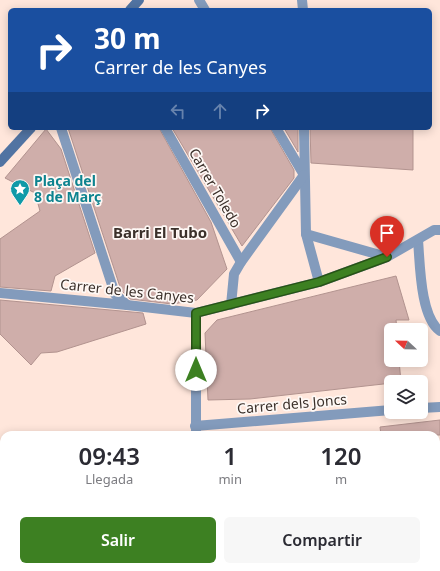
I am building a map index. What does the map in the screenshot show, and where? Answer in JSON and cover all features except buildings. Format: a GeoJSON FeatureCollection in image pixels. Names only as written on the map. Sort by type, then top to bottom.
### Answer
{"type":"FeatureCollection","features":[{"type":"Feature","properties":{"kind":"street"},"geometry":{"type":"LineString","coordinates":[[132,8],[139,0]]}},
{"type":"Feature","properties":{"kind":"street"},"geometry":{"type":"LineString","coordinates":[[0,162],[29,130]]}},
{"type":"Feature","properties":{"kind":"street"},"geometry":{"type":"LineString","coordinates":[[62,130],[115,294],[128,305]]}},
{"type":"Feature","properties":{"kind":"street","name":"Carrer Toledo"},"geometry":{"type":"LineString","coordinates":[[166,130],[241,262]]}},
{"type":"Feature","properties":{"kind":"street"},"geometry":{"type":"LineString","coordinates":[[277,130],[304,175]]}},
{"type":"Feature","properties":{"kind":"street"},"geometry":{"type":"LineString","coordinates":[[304,130],[306,234],[319,282]]}},
{"type":"Feature","properties":{"kind":"street"},"geometry":{"type":"LineString","coordinates":[[231,305],[234,274],[241,262],[304,175]]}},
{"type":"Feature","properties":{"kind":"street","name":"Carrer de les Canyes"},"geometry":{"type":"LineString","coordinates":[[0,293],[196,313],[319,282],[387,257],[434,230],[440,230]]}},
{"type":"Feature","properties":{"kind":"street"},"geometry":{"type":"LineString","coordinates":[[306,234],[387,257]]}},
{"type":"Feature","properties":{"kind":"street"},"geometry":{"type":"LineString","coordinates":[[418,240],[425,304],[434,326],[440,331]]}},
{"type":"Feature","properties":{"kind":"street"},"geometry":{"type":"LineString","coordinates":[[196,313],[196,431]]}},
{"type":"Feature","properties":{"kind":"street"},"geometry":{"type":"LineString","coordinates":[[428,407],[440,406]]}},
{"type":"Feature","properties":{"kind":"street","name":"Carrer dels Joncs"},"geometry":{"type":"LineString","coordinates":[[196,431],[384,411]]}},
{"type":"Feature","properties":{"kind":"place","name":"Plaça del 8 de Març"},"geometry":{"type":"Point","coordinates":[20,206]}},
{"type":"Feature","properties":{"kind":"district","name":"Barri El Tubo"},"geometry":{"type":"Point","coordinates":[160,233]}},
{"type":"Feature","properties":{"kind":"route"},"geometry":{"type":"LineString","coordinates":[[196,370],[196,313],[319,282],[387,257]]}}]}
